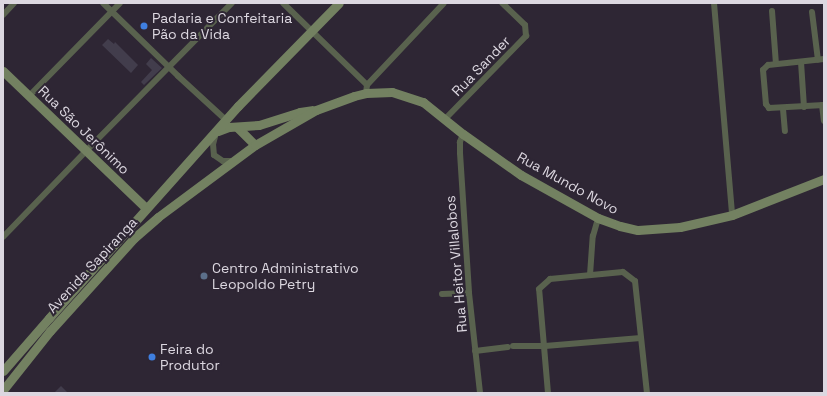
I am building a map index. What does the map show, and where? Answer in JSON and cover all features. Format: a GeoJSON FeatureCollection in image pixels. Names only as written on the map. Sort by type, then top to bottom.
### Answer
{"type":"FeatureCollection","features":[{"type":"Feature","properties":{"kind":"main road","name":"Avenida Sapiranga"},"geometry":{"type":"LineString","coordinates":[[3,372],[146,208],[238,106],[339,3]]}},
{"type":"Feature","properties":{"kind":"main road","name":"Rua São Jerônimo"},"geometry":{"type":"LineString","coordinates":[[3,71],[85,152],[146,208]]}},
{"type":"Feature","properties":{"kind":"main road","name":"Rua Mundo Novo"},"geometry":{"type":"LineString","coordinates":[[255,145],[316,110],[366,89],[392,92],[423,102],[446,118],[463,134],[521,175],[598,218],[620,226],[645,231],[680,226],[732,215],[824,179]]}},
{"type":"Feature","properties":{"kind":"main road"},"geometry":{"type":"LineString","coordinates":[[238,106],[236,116],[237,127],[255,145]]}},
{"type":"Feature","properties":{"kind":"main road","name":"Rua Mundo Novo"},"geometry":{"type":"LineString","coordinates":[[237,127],[254,127],[300,112],[316,110]]}},
{"type":"Feature","properties":{"kind":"main road"},"geometry":{"type":"LineString","coordinates":[[216,131],[223,128],[237,127]]}},
{"type":"Feature","properties":{"kind":"main road","name":"Avenida Sapiranga"},"geometry":{"type":"LineString","coordinates":[[3,390],[50,331],[134,238],[158,217],[240,158],[255,145]]}},
{"type":"Feature","properties":{"kind":"street"},"geometry":{"type":"LineString","coordinates":[[3,15],[14,3]]}},
{"type":"Feature","properties":{"kind":"street"},"geometry":{"type":"LineString","coordinates":[[103,3],[169,68],[226,120]]}},
{"type":"Feature","properties":{"kind":"street"},"geometry":{"type":"LineString","coordinates":[[29,96],[120,3]]}},
{"type":"Feature","properties":{"kind":"street"},"geometry":{"type":"LineString","coordinates":[[3,237],[232,3]]}},
{"type":"Feature","properties":{"kind":"street"},"geometry":{"type":"LineString","coordinates":[[283,3],[313,31],[366,89],[444,3]]}},
{"type":"Feature","properties":{"kind":"street","name":"Rua Sander"},"geometry":{"type":"LineString","coordinates":[[446,118],[526,36],[526,28],[502,3]]}},
{"type":"Feature","properties":{"kind":"street"},"geometry":{"type":"LineString","coordinates":[[714,3],[732,215]]}},
{"type":"Feature","properties":{"kind":"street"},"geometry":{"type":"LineString","coordinates":[[772,11],[776,64]]}},
{"type":"Feature","properties":{"kind":"street"},"geometry":{"type":"LineString","coordinates":[[812,12],[821,60],[768,64],[764,68],[766,104],[769,108],[783,109],[823,105],[824,120]]}},
{"type":"Feature","properties":{"kind":"street"},"geometry":{"type":"LineString","coordinates":[[801,62],[804,107]]}},
{"type":"Feature","properties":{"kind":"street"},"geometry":{"type":"LineString","coordinates":[[783,109],[785,131]]}},
{"type":"Feature","properties":{"kind":"street"},"geometry":{"type":"LineString","coordinates":[[216,131],[213,144],[216,158],[229,162],[240,158]]}},
{"type":"Feature","properties":{"kind":"street","name":"Rua Heitor Villalobos"},"geometry":{"type":"LineString","coordinates":[[463,134],[460,142],[460,153],[469,292],[480,393]]}},
{"type":"Feature","properties":{"kind":"street"},"geometry":{"type":"LineString","coordinates":[[590,275],[593,236],[598,218]]}},
{"type":"Feature","properties":{"kind":"street"},"geometry":{"type":"LineString","coordinates":[[548,393],[539,289],[550,279],[623,272],[635,281],[647,393]]}},
{"type":"Feature","properties":{"kind":"street"},"geometry":{"type":"LineString","coordinates":[[442,294],[469,292]]}},
{"type":"Feature","properties":{"kind":"street"},"geometry":{"type":"LineString","coordinates":[[475,351],[510,347],[545,346],[641,338]]}},
{"type":"Feature","properties":{"kind":"building"},"geometry":{"type":"Polygon","coordinates":[[[108,39],[114,44],[115,42],[138,65],[131,73],[102,45],[108,39]]]}},
{"type":"Feature","properties":{"kind":"building"},"geometry":{"type":"Polygon","coordinates":[[[151,58],[162,68],[144,85],[141,82],[152,70],[146,64],[151,58]]]}},
{"type":"Feature","properties":{"kind":"building"},"geometry":{"type":"Polygon","coordinates":[[[61,386],[68,393],[54,393],[61,386]]]}},
{"type":"Feature","properties":{"kind":"place","name":"Padaria e Confeitaria Pão da Vida"},"geometry":{"type":"Point","coordinates":[144,26]}},
{"type":"Feature","properties":{"kind":"place","name":"Centro Administrativo Leopoldo Petry"},"geometry":{"type":"Point","coordinates":[204,276]}},
{"type":"Feature","properties":{"kind":"place","name":"Feira do Produtor"},"geometry":{"type":"Point","coordinates":[152,357]}}]}
